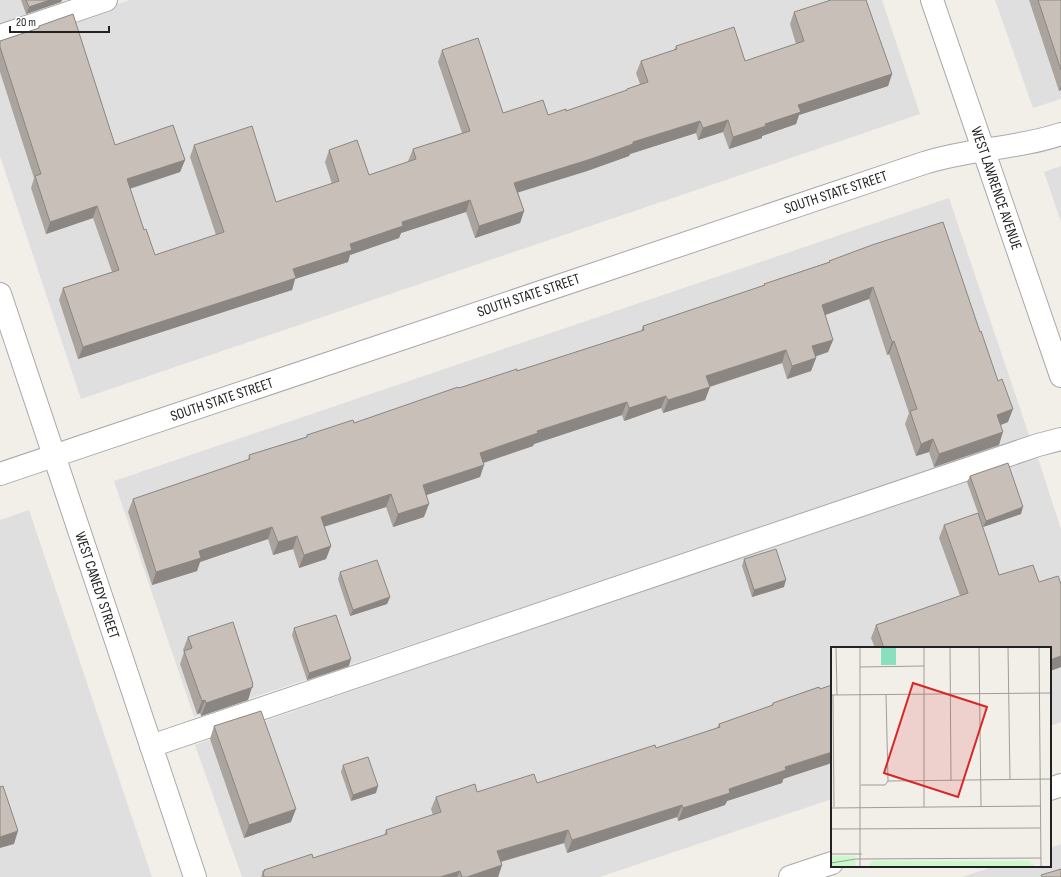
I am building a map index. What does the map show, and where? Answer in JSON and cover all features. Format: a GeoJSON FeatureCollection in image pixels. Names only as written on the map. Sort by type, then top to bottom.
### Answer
{"type":"FeatureCollection","features":[{"type":"Feature","properties":{"kind":"street"},"geometry":{"type":"LineString","coordinates":[[0,36],[106,0]]}},
{"type":"Feature","properties":{"kind":"street","name":"WEST LAWRENCE AVENUE"},"geometry":{"type":"LineString","coordinates":[[932,0],[1061,376]]}},
{"type":"Feature","properties":{"kind":"street","name":"SOUTH STATE STREET"},"geometry":{"type":"LineString","coordinates":[[0,474],[938,158],[1038,140],[1061,134]]}},
{"type":"Feature","properties":{"kind":"street","name":"WEST CANEDY STREET"},"geometry":{"type":"LineString","coordinates":[[0,294],[195,877]]}},
{"type":"Feature","properties":{"kind":"street"},"geometry":{"type":"LineString","coordinates":[[151,746],[1038,445],[1061,439]]}},
{"type":"Feature","properties":{"kind":"street"},"geometry":{"type":"LineString","coordinates":[[1051,789],[1061,785]]}},
{"type":"Feature","properties":{"kind":"street"},"geometry":{"type":"LineString","coordinates":[[790,877],[831,863]]}},
{"type":"Feature","properties":{"kind":"shaded area"},"geometry":{"type":"Polygon","coordinates":[[[0,0],[67,0],[0,23],[0,0]]]}},
{"type":"Feature","properties":{"kind":"shaded area"},"geometry":{"type":"Polygon","coordinates":[[[130,0],[882,0],[920,114],[81,399],[0,156],[0,43],[130,0]]]}},
{"type":"Feature","properties":{"kind":"shaded area"},"geometry":{"type":"Polygon","coordinates":[[[995,0],[1061,0],[1061,99],[1033,108],[995,0]]]}},
{"type":"Feature","properties":{"kind":"shaded area"},"geometry":{"type":"Polygon","coordinates":[[[1061,166],[1061,222],[1044,172],[1061,166]]]}},
{"type":"Feature","properties":{"kind":"shaded area"},"geometry":{"type":"Polygon","coordinates":[[[949,198],[1030,438],[194,717],[114,481],[949,198]]]}},
{"type":"Feature","properties":{"kind":"shaded area"},"geometry":{"type":"Polygon","coordinates":[[[1037,455],[1061,529],[1061,722],[1051,726],[1051,647],[831,647],[831,799],[600,877],[242,877],[195,745],[1037,455]]]}},
{"type":"Feature","properties":{"kind":"shaded area"},"geometry":{"type":"Polygon","coordinates":[[[29,510],[152,877],[0,877],[0,520],[29,510]]]}},
{"type":"Feature","properties":{"kind":"shaded area"},"geometry":{"type":"Polygon","coordinates":[[[1061,844],[1061,877],[962,877],[992,867],[1051,867],[1051,848],[1061,844]]]}},
{"type":"Feature","properties":{"kind":"building"},"geometry":{"type":"Polygon","coordinates":[[[26,0],[50,0],[29,7],[26,0]]]}},
{"type":"Feature","properties":{"kind":"building"},"geometry":{"type":"Polygon","coordinates":[[[831,0],[866,0],[892,74],[798,105],[801,112],[733,137],[728,120],[703,128],[700,121],[633,142],[633,144],[591,159],[514,183],[524,211],[479,226],[470,200],[402,222],[403,226],[350,244],[352,250],[293,269],[296,278],[83,347],[63,288],[119,270],[97,206],[50,222],[35,176],[41,174],[0,47],[0,41],[39,28],[39,26],[73,14],[115,145],[173,125],[185,160],[127,179],[144,230],[146,229],[155,255],[224,232],[194,145],[252,126],[276,202],[339,181],[329,150],[357,140],[369,175],[416,159],[413,149],[470,131],[442,50],[478,38],[503,113],[543,100],[548,115],[566,109],[566,111],[648,82],[641,61],[677,49],[676,46],[734,27],[745,61],[804,41],[794,12],[831,0]]]}},
{"type":"Feature","properties":{"kind":"building"},"geometry":{"type":"Polygon","coordinates":[[[1038,0],[1061,0],[1061,70],[1038,0]]]}},
{"type":"Feature","properties":{"kind":"building"},"geometry":{"type":"Polygon","coordinates":[[[943,222],[998,381],[1002,379],[1013,409],[997,415],[1003,432],[939,454],[933,439],[921,444],[910,411],[917,409],[894,341],[892,342],[873,287],[822,305],[833,340],[812,346],[816,358],[792,366],[786,350],[706,376],[710,387],[668,400],[666,396],[629,408],[627,402],[537,431],[538,433],[480,453],[484,465],[423,485],[429,504],[398,514],[391,494],[321,517],[331,546],[304,555],[297,536],[278,542],[272,527],[199,551],[201,558],[156,572],[133,499],[250,459],[249,455],[307,437],[307,435],[353,420],[354,423],[458,387],[459,388],[517,369],[517,371],[644,330],[643,326],[765,285],[764,284],[830,262],[829,261],[872,245],[943,222]]]}},
{"type":"Feature","properties":{"kind":"building"},"geometry":{"type":"Polygon","coordinates":[[[1008,463],[1023,507],[986,521],[970,476],[1008,463]]]}},
{"type":"Feature","properties":{"kind":"building"},"geometry":{"type":"Polygon","coordinates":[[[978,513],[999,575],[1033,565],[1039,582],[1058,576],[1061,584],[1061,656],[1051,660],[1051,647],[884,647],[876,625],[968,593],[944,525],[978,513]]]}},
{"type":"Feature","properties":{"kind":"building"},"geometry":{"type":"Polygon","coordinates":[[[776,549],[786,580],[754,590],[744,559],[776,549]]]}},
{"type":"Feature","properties":{"kind":"building"},"geometry":{"type":"Polygon","coordinates":[[[377,560],[390,597],[353,610],[340,572],[377,560]]]}},
{"type":"Feature","properties":{"kind":"building"},"geometry":{"type":"Polygon","coordinates":[[[336,615],[351,659],[309,673],[294,628],[336,615]]]}},
{"type":"Feature","properties":{"kind":"building"},"geometry":{"type":"Polygon","coordinates":[[[233,622],[253,687],[206,703],[205,700],[202,701],[184,651],[192,648],[188,637],[233,622]]]}},
{"type":"Feature","properties":{"kind":"building"},"geometry":{"type":"Polygon","coordinates":[[[831,685],[831,752],[785,767],[786,770],[729,789],[730,793],[683,808],[682,805],[572,840],[568,830],[497,851],[502,865],[467,877],[462,877],[460,871],[440,877],[264,877],[264,870],[312,854],[313,858],[387,834],[386,830],[441,812],[436,797],[475,784],[477,792],[534,774],[537,783],[655,745],[656,748],[720,727],[719,724],[773,705],[773,703],[819,687],[820,689],[831,685]]]}},
{"type":"Feature","properties":{"kind":"building"},"geometry":{"type":"Polygon","coordinates":[[[261,711],[296,809],[249,825],[214,726],[261,711]]]}},
{"type":"Feature","properties":{"kind":"building"},"geometry":{"type":"Polygon","coordinates":[[[368,757],[378,786],[353,795],[343,765],[368,757]]]}},
{"type":"Feature","properties":{"kind":"building"},"geometry":{"type":"Polygon","coordinates":[[[3,786],[18,831],[0,837],[0,787],[3,786]]]}},
{"type":"Feature","properties":{"kind":"building"},"geometry":{"type":"Polygon","coordinates":[[[1061,869],[1061,877],[1042,877],[1041,875],[1061,869]]]}}]}
